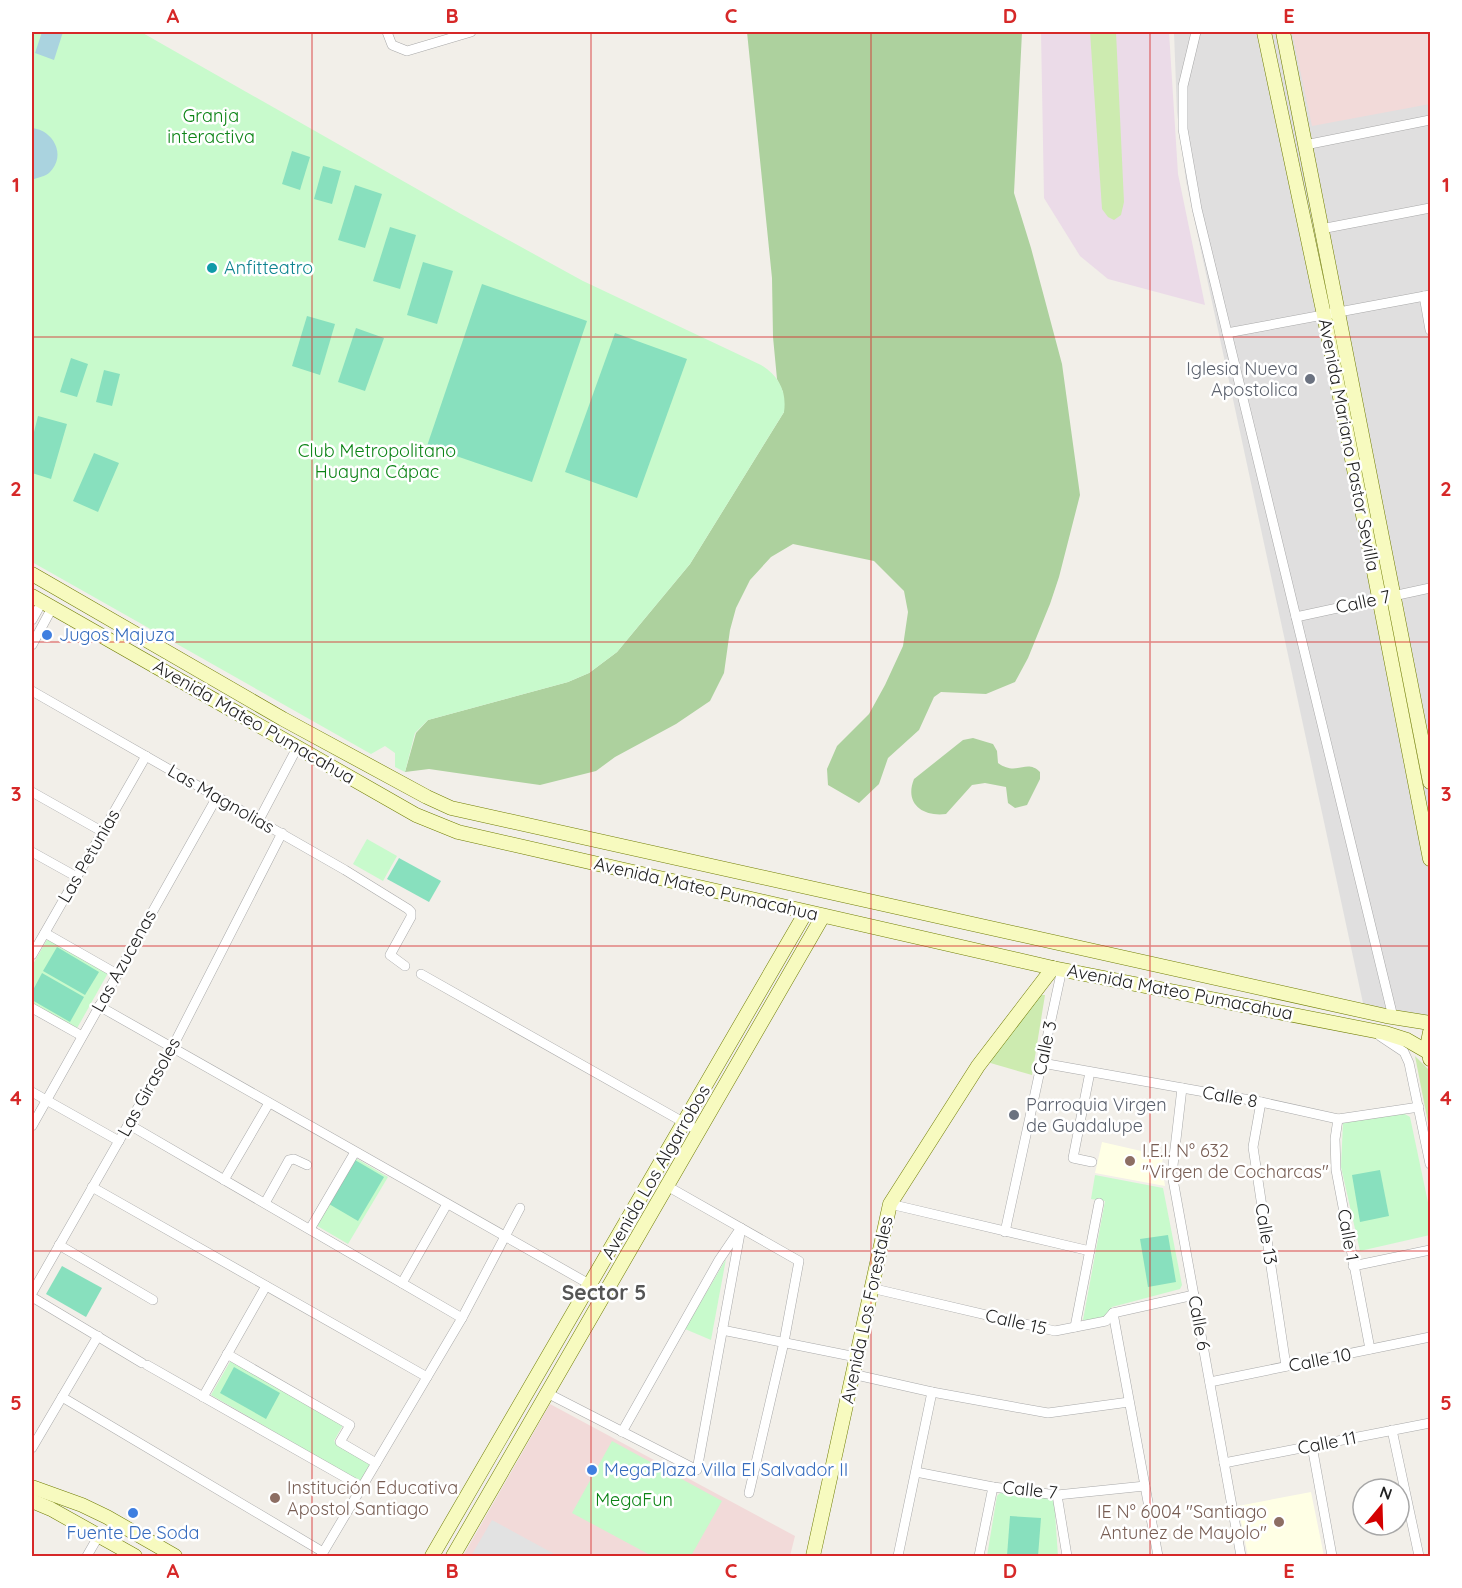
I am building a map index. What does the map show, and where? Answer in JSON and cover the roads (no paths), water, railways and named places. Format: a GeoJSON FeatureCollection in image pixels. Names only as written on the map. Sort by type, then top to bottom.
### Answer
{"type":"FeatureCollection","features":[{"type":"Feature","properties":{"kind":"main road","name":"Avenida Mariano Pastor Sevilla"},"geometry":{"type":"LineString","coordinates":[[1264,32],[1393,595],[1431,782]]}},
{"type":"Feature","properties":{"kind":"main road","name":"Avenida Mariano Pastor Sevilla"},"geometry":{"type":"LineString","coordinates":[[1283,32],[1321,229],[1330,314],[1378,598],[1431,859]]}},
{"type":"Feature","properties":{"kind":"main road","name":"Avenida Mateo Pumacahua"},"geometry":{"type":"LineString","coordinates":[[32,574],[291,723],[416,792],[451,808],[1393,1017],[1431,1023]]}},
{"type":"Feature","properties":{"kind":"main road","name":"Avenida Mateo Pumacahua"},"geometry":{"type":"LineString","coordinates":[[42,602],[416,814],[458,832],[1058,969],[1368,1029],[1395,1036],[1429,1056]]}},
{"type":"Feature","properties":{"kind":"main road","name":"Avenida Los Algarrobos"},"geometry":{"type":"LineString","coordinates":[[432,1557],[806,912]]}},
{"type":"Feature","properties":{"kind":"main road","name":"Avenida Los Algarrobos"},"geometry":{"type":"LineString","coordinates":[[453,1557],[823,916]]}},
{"type":"Feature","properties":{"kind":"main road","name":"Avenida Los Forestales"},"geometry":{"type":"LineString","coordinates":[[813,1557],[890,1204],[978,1066],[1058,969]]}},
{"type":"Feature","properties":{"kind":"main road"},"geometry":{"type":"LineString","coordinates":[[1429,1056],[1428,1042],[1431,1032]]}},
{"type":"Feature","properties":{"kind":"main road"},"geometry":{"type":"LineString","coordinates":[[32,1487],[107,1516],[175,1557]]}},
{"type":"Feature","properties":{"kind":"main road"},"geometry":{"type":"LineString","coordinates":[[32,1501],[99,1535],[135,1557]]}},
{"type":"Feature","properties":{"kind":"street"},"geometry":{"type":"LineString","coordinates":[[387,32],[392,45],[407,51],[471,32]]}},
{"type":"Feature","properties":{"kind":"street"},"geometry":{"type":"LineString","coordinates":[[1196,32],[1183,86],[1184,129],[1197,209],[1393,1017]]}},
{"type":"Feature","properties":{"kind":"street"},"geometry":{"type":"LineString","coordinates":[[1305,145],[1431,120]]}},
{"type":"Feature","properties":{"kind":"street"},"geometry":{"type":"LineString","coordinates":[[1321,229],[1431,208]]}},
{"type":"Feature","properties":{"kind":"street"},"geometry":{"type":"LineString","coordinates":[[1227,333],[1427,295],[1431,330]]}},
{"type":"Feature","properties":{"kind":"street","name":"Calle 7"},"geometry":{"type":"LineString","coordinates":[[1296,617],[1431,588]]}},
{"type":"Feature","properties":{"kind":"street"},"geometry":{"type":"LineString","coordinates":[[32,620],[42,602]]}},
{"type":"Feature","properties":{"kind":"street"},"geometry":{"type":"LineString","coordinates":[[32,645],[42,602]]}},
{"type":"Feature","properties":{"kind":"street","name":"Las Magnolias"},"geometry":{"type":"LineString","coordinates":[[32,691],[259,820],[408,909],[411,917],[390,955],[405,966]]}},
{"type":"Feature","properties":{"kind":"street"},"geometry":{"type":"LineString","coordinates":[[259,820],[298,746]]}},
{"type":"Feature","properties":{"kind":"street","name":"Las Petunias"},"geometry":{"type":"LineString","coordinates":[[32,955],[146,756]]}},
{"type":"Feature","properties":{"kind":"street"},"geometry":{"type":"LineString","coordinates":[[32,792],[103,832]]}},
{"type":"Feature","properties":{"kind":"street","name":"Las Azucenas"},"geometry":{"type":"LineString","coordinates":[[32,1126],[217,797]]}},
{"type":"Feature","properties":{"kind":"street","name":"Las Girasoles"},"geometry":{"type":"LineString","coordinates":[[32,1295],[172,1048],[282,834]]}},
{"type":"Feature","properties":{"kind":"street"},"geometry":{"type":"LineString","coordinates":[[32,852],[77,877]]}},
{"type":"Feature","properties":{"kind":"street"},"geometry":{"type":"LineString","coordinates":[[45,933],[117,974]]}},
{"type":"Feature","properties":{"kind":"street","name":"Calle 3"},"geometry":{"type":"LineString","coordinates":[[1005,1232],[1042,1063],[1058,969]]}},
{"type":"Feature","properties":{"kind":"street"},"geometry":{"type":"LineString","coordinates":[[421,974],[699,1131]]}},
{"type":"Feature","properties":{"kind":"street"},"geometry":{"type":"LineString","coordinates":[[99,1006],[605,1293]]}},
{"type":"Feature","properties":{"kind":"street"},"geometry":{"type":"LineString","coordinates":[[32,1008],[82,1036]]}},
{"type":"Feature","properties":{"kind":"street"},"geometry":{"type":"LineString","coordinates":[[1368,1029],[1404,1052],[1409,1063],[1431,1164]]}},
{"type":"Feature","properties":{"kind":"street","name":"Calle 8"},"geometry":{"type":"LineString","coordinates":[[1042,1063],[1261,1102],[1338,1119],[1419,1107]]}},
{"type":"Feature","properties":{"kind":"street"},"geometry":{"type":"LineString","coordinates":[[1090,1072],[1073,1158],[1092,1162]]}},
{"type":"Feature","properties":{"kind":"street","name":"Calle 6"},"geometry":{"type":"LineString","coordinates":[[1182,1088],[1172,1174],[1240,1557]]}},
{"type":"Feature","properties":{"kind":"street"},"geometry":{"type":"LineString","coordinates":[[32,1092],[118,1141]]}},
{"type":"Feature","properties":{"kind":"street","name":"Calle 13"},"geometry":{"type":"LineString","coordinates":[[1261,1102],[1253,1147],[1287,1366]]}},
{"type":"Feature","properties":{"kind":"street"},"geometry":{"type":"LineString","coordinates":[[224,1179],[269,1103]]}},
{"type":"Feature","properties":{"kind":"street","name":"Calle 1"},"geometry":{"type":"LineString","coordinates":[[1338,1119],[1335,1163],[1370,1349]]}},
{"type":"Feature","properties":{"kind":"street"},"geometry":{"type":"LineString","coordinates":[[129,1124],[462,1318]]}},
{"type":"Feature","properties":{"kind":"street"},"geometry":{"type":"LineString","coordinates":[[310,1229],[355,1152]]}},
{"type":"Feature","properties":{"kind":"street"},"geometry":{"type":"LineString","coordinates":[[265,1203],[289,1160],[294,1159],[307,1165]]}},
{"type":"Feature","properties":{"kind":"street"},"geometry":{"type":"LineString","coordinates":[[667,1186],[800,1261],[749,1493]]}},
{"type":"Feature","properties":{"kind":"street"},"geometry":{"type":"LineString","coordinates":[[92,1187],[427,1377]]}},
{"type":"Feature","properties":{"kind":"street"},"geometry":{"type":"LineString","coordinates":[[402,1283],[447,1203]]}},
{"type":"Feature","properties":{"kind":"street"},"geometry":{"type":"LineString","coordinates":[[1075,1327],[1099,1203]]}},
{"type":"Feature","properties":{"kind":"street"},"geometry":{"type":"LineString","coordinates":[[890,1204],[1090,1251]]}},
{"type":"Feature","properties":{"kind":"street"},"geometry":{"type":"LineString","coordinates":[[62,1397],[322,1554],[462,1318],[520,1208]]}},
{"type":"Feature","properties":{"kind":"street"},"geometry":{"type":"LineString","coordinates":[[547,1393],[697,1470],[741,1228]]}},
{"type":"Feature","properties":{"kind":"street"},"geometry":{"type":"LineString","coordinates":[[622,1432],[719,1260],[741,1228]]}},
{"type":"Feature","properties":{"kind":"street"},"geometry":{"type":"LineString","coordinates":[[59,1245],[153,1300]]}},
{"type":"Feature","properties":{"kind":"street"},"geometry":{"type":"LineString","coordinates":[[1353,1266],[1431,1250]]}},
{"type":"Feature","properties":{"kind":"street"},"geometry":{"type":"LineString","coordinates":[[203,1397],[266,1286]]}},
{"type":"Feature","properties":{"kind":"street","name":"Calle 15"},"geometry":{"type":"LineString","coordinates":[[871,1288],[1055,1331],[1106,1321],[1113,1313],[1194,1295]]}},
{"type":"Feature","properties":{"kind":"street"},"geometry":{"type":"LineString","coordinates":[[32,1295],[145,1364],[362,1487]]}},
{"type":"Feature","properties":{"kind":"street"},"geometry":{"type":"LineString","coordinates":[[1113,1313],[1158,1557]]}},
{"type":"Feature","properties":{"kind":"street"},"geometry":{"type":"LineString","coordinates":[[722,1330],[856,1357]]}},
{"type":"Feature","properties":{"kind":"street"},"geometry":{"type":"LineString","coordinates":[[32,1448],[98,1336]]}},
{"type":"Feature","properties":{"kind":"street","name":"Calle 10"},"geometry":{"type":"LineString","coordinates":[[1210,1382],[1431,1337]]}},
{"type":"Feature","properties":{"kind":"street"},"geometry":{"type":"LineString","coordinates":[[227,1354],[350,1425],[340,1442],[376,1463]]}},
{"type":"Feature","properties":{"kind":"street"},"geometry":{"type":"LineString","coordinates":[[852,1374],[932,1392],[1048,1413],[1129,1402]]}},
{"type":"Feature","properties":{"kind":"street"},"geometry":{"type":"LineString","coordinates":[[898,1557],[932,1392]]}},
{"type":"Feature","properties":{"kind":"street","name":"Calle 11"},"geometry":{"type":"LineString","coordinates":[[1224,1463],[1431,1423]]}},
{"type":"Feature","properties":{"kind":"street"},"geometry":{"type":"LineString","coordinates":[[1392,1430],[1419,1557]]}},
{"type":"Feature","properties":{"kind":"street"},"geometry":{"type":"LineString","coordinates":[[1312,1446],[1332,1557]]}},
{"type":"Feature","properties":{"kind":"street","name":"Calle 7"},"geometry":{"type":"LineString","coordinates":[[916,1472],[993,1487],[1057,1495],[1145,1486]]}},
{"type":"Feature","properties":{"kind":"street"},"geometry":{"type":"LineString","coordinates":[[979,1557],[993,1487]]}},
{"type":"Feature","properties":{"kind":"street"},"geometry":{"type":"LineString","coordinates":[[1057,1495],[1067,1557]]}},
{"type":"Feature","properties":{"kind":"street"},"geometry":{"type":"LineString","coordinates":[[87,1557],[99,1535]]}},
{"type":"Feature","properties":{"kind":"water"},"geometry":{"type":"Polygon","coordinates":[[[42,32],[63,32],[54,60],[35,53],[42,32]]]}},
{"type":"Feature","properties":{"kind":"water"},"geometry":{"type":"Polygon","coordinates":[[[32,128],[46,133],[51,138],[55,144],[57,158],[50,172],[32,180],[32,128]]]}},
{"type":"Feature","properties":{"kind":"place","name":"Anfitteatro"},"geometry":{"type":"Point","coordinates":[212,268]}},
{"type":"Feature","properties":{"kind":"place","name":"Iglesia Nueva Apostolica"},"geometry":{"type":"Point","coordinates":[1310,379]}},
{"type":"Feature","properties":{"kind":"place","name":"Jugos Majuza"},"geometry":{"type":"Point","coordinates":[47,635]}},
{"type":"Feature","properties":{"kind":"place","name":"Parroquia Virgen de Guadalupe"},"geometry":{"type":"Point","coordinates":[1014,1115]}},
{"type":"Feature","properties":{"kind":"place","name":"I.E.I. N° 632 \"Virgen de Cocharcas\""},"geometry":{"type":"Point","coordinates":[1130,1161]}},
{"type":"Feature","properties":{"kind":"place","name":"MegaPlaza Villa El Salvador II"},"geometry":{"type":"Point","coordinates":[592,1470]}},
{"type":"Feature","properties":{"kind":"place","name":"Institución Educativa Apostol Santiago"},"geometry":{"type":"Point","coordinates":[275,1498]}},
{"type":"Feature","properties":{"kind":"place","name":"Fuente De Soda"},"geometry":{"type":"Point","coordinates":[133,1513]}},
{"type":"Feature","properties":{"kind":"place","name":"IE N° 6004 \"Santiago Antunez de Mayolo\""},"geometry":{"type":"Point","coordinates":[1279,1522]}},
{"type":"Feature","properties":{"kind":"district","name":"Sector 5"},"geometry":{"type":"Point","coordinates":[604,1293]}},
{"type":"Feature","properties":{"kind":"park label","name":"Granja interactiva"},"geometry":{"type":"Point","coordinates":[211,126]}},
{"type":"Feature","properties":{"kind":"park label","name":"Club Metropolitano Huayna Cápac"},"geometry":{"type":"Point","coordinates":[377,461]}},
{"type":"Feature","properties":{"kind":"park label","name":"MegaFun"},"geometry":{"type":"Point","coordinates":[634,1500]}}]}
